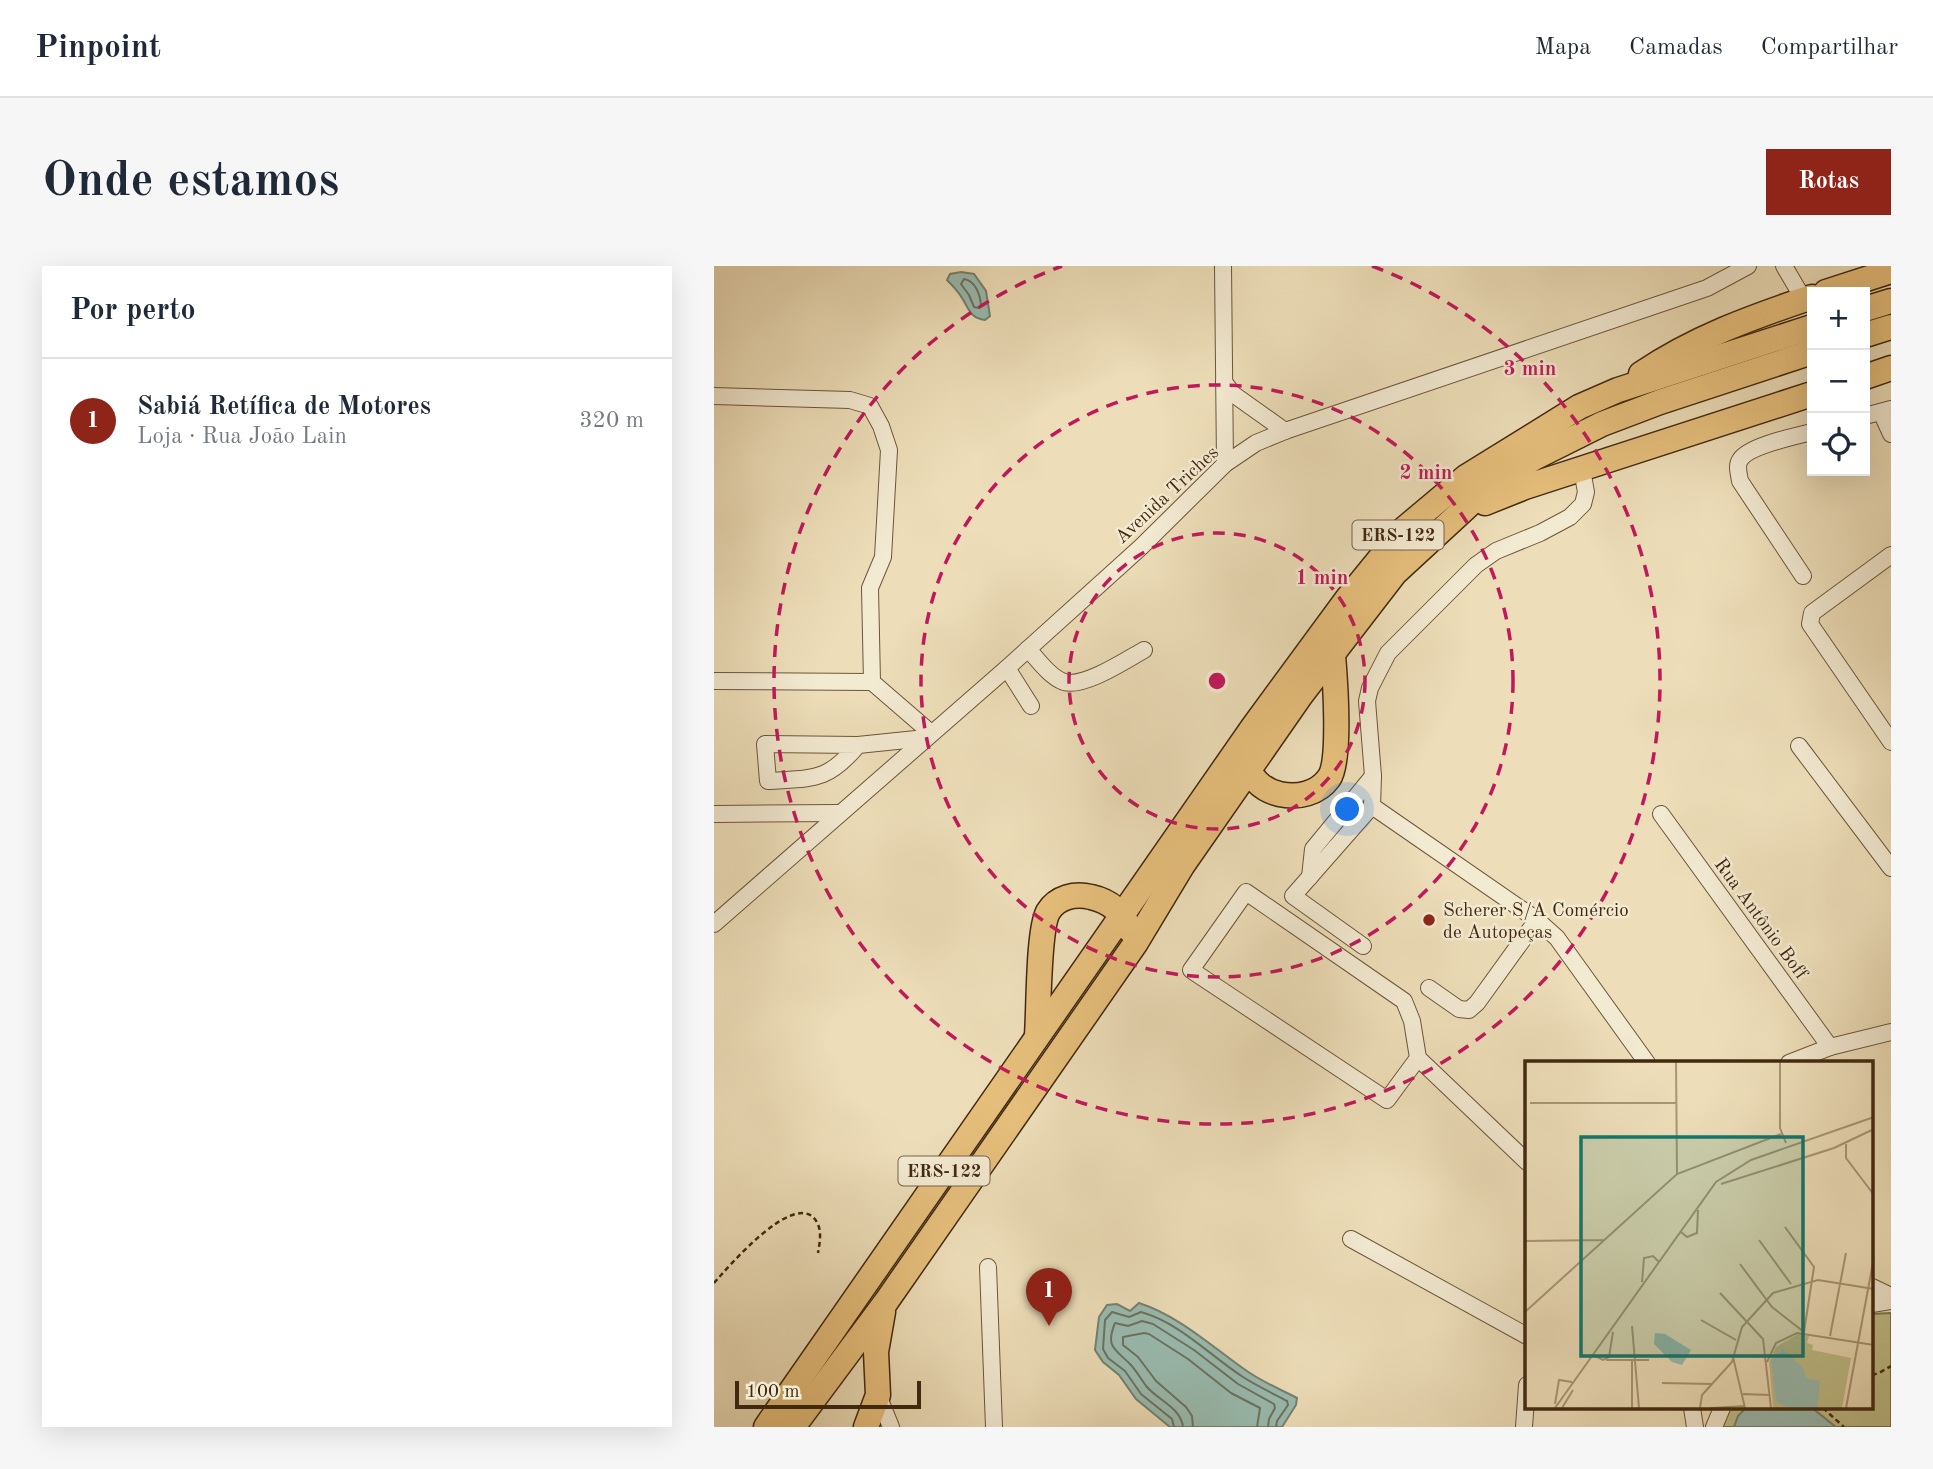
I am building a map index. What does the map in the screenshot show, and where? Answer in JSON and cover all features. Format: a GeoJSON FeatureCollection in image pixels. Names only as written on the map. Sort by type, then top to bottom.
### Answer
{"type":"FeatureCollection","features":[{"type":"Feature","properties":{"kind":"highway"},"geometry":{"type":"LineString","coordinates":[[1842,287],[1891,271]]}},
{"type":"Feature","properties":{"kind":"highway"},"geometry":{"type":"LineString","coordinates":[[1618,390],[1665,357],[1716,331],[1807,298]]}},
{"type":"Feature","properties":{"kind":"highway"},"geometry":{"type":"LineString","coordinates":[[1870,307],[1891,301]]}},
{"type":"Feature","properties":{"kind":"highway"},"geometry":{"type":"LineString","coordinates":[[1870,333],[1891,327]]}},
{"type":"Feature","properties":{"kind":"highway","name":"ERS-122"},"geometry":{"type":"LineString","coordinates":[[766,1427],[1253,727],[1363,578],[1404,529],[1465,477],[1579,407],[1618,390],[1807,329]]}},
{"type":"Feature","properties":{"kind":"highway","name":"ERS-122"},"geometry":{"type":"LineString","coordinates":[[792,1427],[886,1302],[1135,944],[1182,866],[1301,695],[1395,573],[1485,490],[1534,458],[1602,424],[1807,354]]}},
{"type":"Feature","properties":{"kind":"highway"},"geometry":{"type":"LineString","coordinates":[[1870,375],[1891,368]]}},
{"type":"Feature","properties":{"kind":"highway"},"geometry":{"type":"LineString","coordinates":[[1459,514],[1525,487],[1807,396]]}},
{"type":"Feature","properties":{"kind":"highway"},"geometry":{"type":"LineString","coordinates":[[1253,727],[1248,771],[1259,786],[1279,794],[1304,794],[1320,787],[1330,777],[1335,758],[1334,654]]}},
{"type":"Feature","properties":{"kind":"highway"},"geometry":{"type":"LineString","coordinates":[[1037,1035],[1043,933],[1049,910],[1071,895],[1098,898],[1123,915],[1135,944]]}},
{"type":"Feature","properties":{"kind":"highway"},"geometry":{"type":"LineString","coordinates":[[866,1427],[878,1395],[876,1352],[886,1302]]}},
{"type":"Feature","properties":{"kind":"highway"},"geometry":{"type":"LineString","coordinates":[[792,1427],[798,1382]]}},
{"type":"Feature","properties":{"kind":"street"},"geometry":{"type":"LineString","coordinates":[[1223,266],[1225,464]]}},
{"type":"Feature","properties":{"kind":"street","name":"Avenida Triches"},"geometry":{"type":"LineString","coordinates":[[714,924],[1007,668],[1141,547],[1225,464],[1256,443],[1284,430],[1707,288],[1748,266]]}},
{"type":"Feature","properties":{"kind":"street"},"geometry":{"type":"LineString","coordinates":[[1784,266],[1807,289]]}},
{"type":"Feature","properties":{"kind":"street"},"geometry":{"type":"LineString","coordinates":[[1224,382],[1233,394],[1284,430]]}},
{"type":"Feature","properties":{"kind":"street"},"geometry":{"type":"LineString","coordinates":[[714,396],[850,400],[870,406],[890,450],[883,557],[870,588],[872,682]]}},
{"type":"Feature","properties":{"kind":"street"},"geometry":{"type":"LineString","coordinates":[[1879,413],[1891,434]]}},
{"type":"Feature","properties":{"kind":"street"},"geometry":{"type":"LineString","coordinates":[[1803,576],[1740,481],[1737,468],[1740,458],[1750,451],[1807,434]]}},
{"type":"Feature","properties":{"kind":"street"},"geometry":{"type":"LineString","coordinates":[[1363,946],[1293,896],[1372,806],[1373,776],[1367,701],[1370,688],[1388,653],[1476,565],[1496,551],[1539,534],[1570,517],[1583,504],[1586,492],[1582,470]]}},
{"type":"Feature","properties":{"kind":"street"},"geometry":{"type":"LineString","coordinates":[[1891,555],[1812,613],[1810,624],[1891,742]]}},
{"type":"Feature","properties":{"kind":"street"},"geometry":{"type":"LineString","coordinates":[[1028,649],[1052,675],[1076,684],[1144,650]]}},
{"type":"Feature","properties":{"kind":"street"},"geometry":{"type":"LineString","coordinates":[[1007,668],[1031,706]]}},
{"type":"Feature","properties":{"kind":"street"},"geometry":{"type":"LineString","coordinates":[[714,681],[872,682],[929,736]]}},
{"type":"Feature","properties":{"kind":"street"},"geometry":{"type":"LineString","coordinates":[[858,746],[831,772],[813,778],[768,781],[765,744],[858,746],[929,736]]}},
{"type":"Feature","properties":{"kind":"street"},"geometry":{"type":"LineString","coordinates":[[1799,746],[1891,868]]}},
{"type":"Feature","properties":{"kind":"street"},"geometry":{"type":"LineString","coordinates":[[1310,877],[1313,849],[1373,776]]}},
{"type":"Feature","properties":{"kind":"street"},"geometry":{"type":"LineString","coordinates":[[1372,806],[1537,920],[1557,938],[1646,1061]]}},
{"type":"Feature","properties":{"kind":"street"},"geometry":{"type":"LineString","coordinates":[[714,814],[839,813]]}},
{"type":"Feature","properties":{"kind":"street","name":"Rua Antônio Boff"},"geometry":{"type":"LineString","coordinates":[[1661,814],[1830,1047]]}},
{"type":"Feature","properties":{"kind":"street"},"geometry":{"type":"LineString","coordinates":[[1418,1058],[1387,1100],[1191,970],[1246,892],[1404,1001],[1412,1021],[1418,1058],[1525,1161]]}},
{"type":"Feature","properties":{"kind":"street"},"geometry":{"type":"LineString","coordinates":[[1429,988],[1459,1009],[1469,1010],[1477,1003],[1537,920]]}},
{"type":"Feature","properties":{"kind":"street"},"geometry":{"type":"LineString","coordinates":[[1793,1061],[1830,1047],[1891,1032]]}},
{"type":"Feature","properties":{"kind":"street"},"geometry":{"type":"LineString","coordinates":[[1351,1240],[1525,1335]]}},
{"type":"Feature","properties":{"kind":"street"},"geometry":{"type":"LineString","coordinates":[[988,1267],[994,1427]]}},
{"type":"Feature","properties":{"kind":"street"},"geometry":{"type":"LineString","coordinates":[[1874,1288],[1891,1299]]}},
{"type":"Feature","properties":{"kind":"street"},"geometry":{"type":"LineString","coordinates":[[1874,1303],[1891,1299]]}},
{"type":"Feature","properties":{"kind":"street"},"geometry":{"type":"LineString","coordinates":[[878,1395],[891,1427]]}},
{"type":"Feature","properties":{"kind":"street"},"geometry":{"type":"LineString","coordinates":[[1714,1427],[1721,1410]]}},
{"type":"Feature","properties":{"kind":"path"},"geometry":{"type":"LineString","coordinates":[[714,1283],[752,1241],[793,1214],[804,1212],[814,1218],[821,1238],[818,1253]]}},
{"type":"Feature","properties":{"kind":"path"},"geometry":{"type":"LineString","coordinates":[[1874,1374],[1891,1366]]}},
{"type":"Feature","properties":{"kind":"path"},"geometry":{"type":"LineString","coordinates":[[1824,1410],[1844,1427]]}},
{"type":"Feature","properties":{"kind":"shaded area"},"geometry":{"type":"Polygon","coordinates":[[[1891,1313],[1891,1427],[1719,1427],[1728,1410],[1874,1410],[1874,1314],[1891,1313]]]}},
{"type":"Feature","properties":{"kind":"water"},"geometry":{"type":"Polygon","coordinates":[[[950,274],[974,274],[986,291],[990,316],[985,320],[973,315],[947,280],[950,274]]]}},
{"type":"Feature","properties":{"kind":"water"},"geometry":{"type":"Polygon","coordinates":[[[1139,1303],[1168,1315],[1250,1373],[1297,1398],[1296,1405],[1282,1427],[1170,1427],[1136,1399],[1119,1375],[1103,1362],[1095,1350],[1099,1317],[1107,1305],[1117,1304],[1130,1311],[1139,1303]]]}},
{"type":"Feature","properties":{"kind":"water"},"geometry":{"type":"Polygon","coordinates":[[[1744,1410],[1815,1410],[1836,1427],[1734,1427],[1738,1416],[1744,1410]]]}},
{"type":"Feature","properties":{"kind":"place","name":"Scherer S/A Comércio de Autopeças"},"geometry":{"type":"Point","coordinates":[1429,920]}},
{"type":"Feature","properties":{"kind":"place","name":"Sabiá Retífica de Motores"},"geometry":{"type":"Point","coordinates":[1049,1326]}}]}
